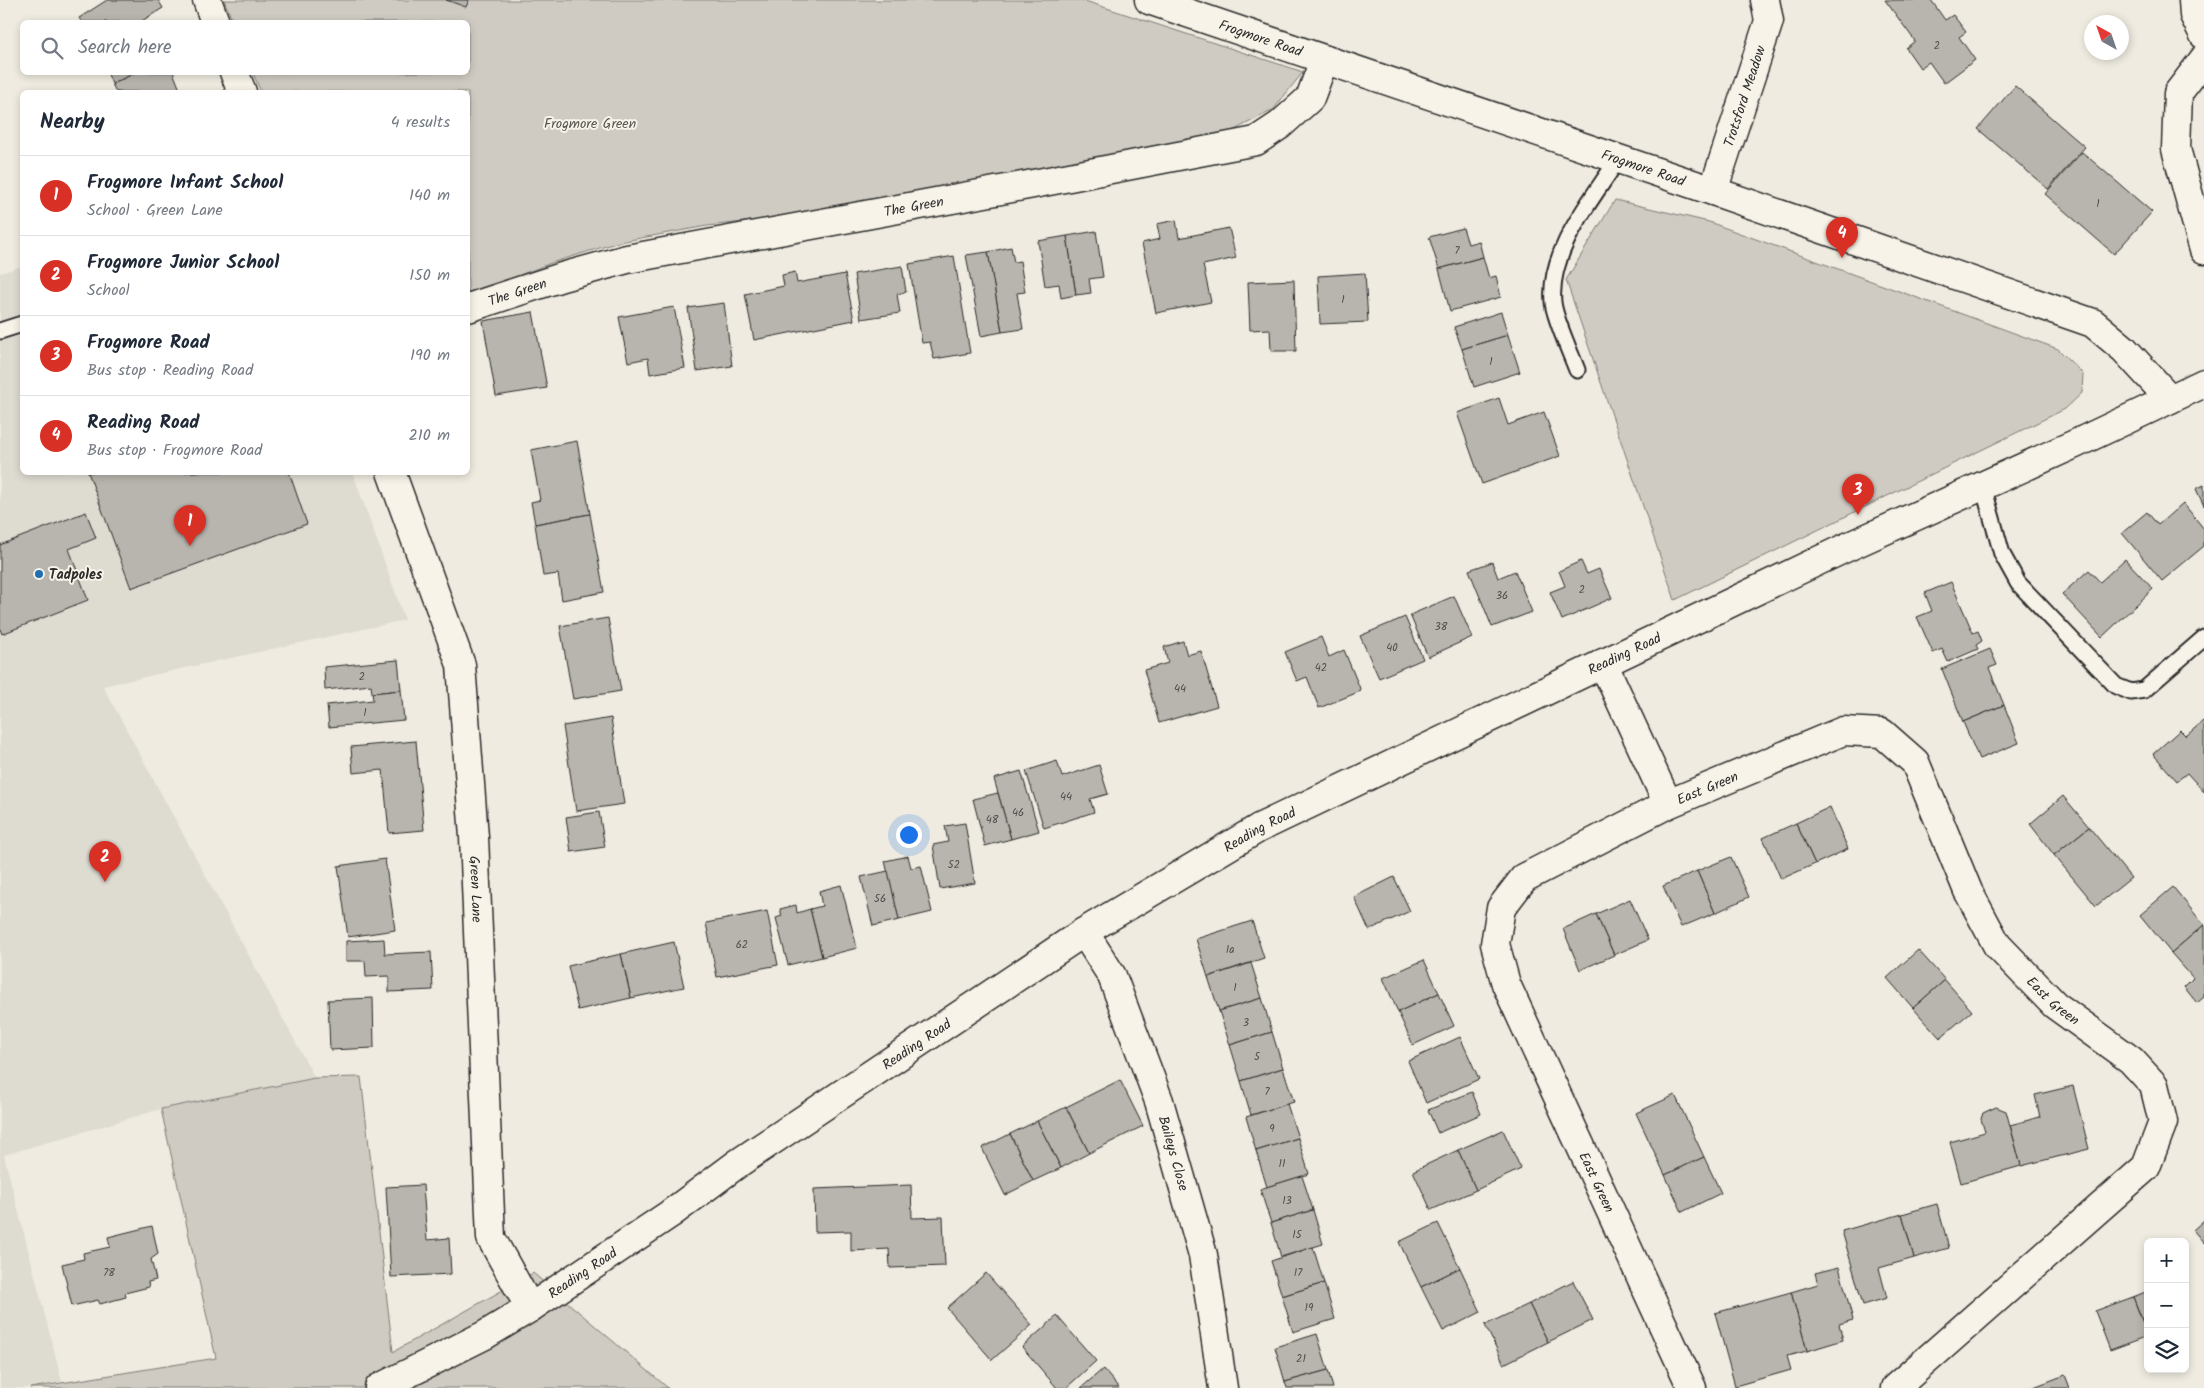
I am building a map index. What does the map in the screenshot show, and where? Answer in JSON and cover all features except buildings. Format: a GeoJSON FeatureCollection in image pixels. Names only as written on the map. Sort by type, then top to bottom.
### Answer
{"type":"FeatureCollection","features":[{"type":"Feature","properties":{"kind":"street"},"geometry":{"type":"LineString","coordinates":[[207,0],[214,20]]}},
{"type":"Feature","properties":{"kind":"street","name":"Frogmore Road"},"geometry":{"type":"LineString","coordinates":[[1149,0],[2093,322],[2124,348],[2170,399]]}},
{"type":"Feature","properties":{"kind":"street","name":"Trotsford Meadow"},"geometry":{"type":"LineString","coordinates":[[1713,191],[1769,21],[1765,0]]}},
{"type":"Feature","properties":{"kind":"street"},"geometry":{"type":"LineString","coordinates":[[2193,0],[2194,15],[2204,35]]}},
{"type":"Feature","properties":{"kind":"street"},"geometry":{"type":"LineString","coordinates":[[2204,59],[2178,93],[2176,149],[2204,250]]}},
{"type":"Feature","properties":{"kind":"street","name":"The Green"},"geometry":{"type":"LineString","coordinates":[[470,307],[627,258],[1028,185],[1256,141],[1280,125],[1310,98],[1324,60]]}},
{"type":"Feature","properties":{"kind":"street"},"geometry":{"type":"LineString","coordinates":[[235,75],[241,90]]}},
{"type":"Feature","properties":{"kind":"street","name":"Reading Road"},"geometry":{"type":"LineString","coordinates":[[379,1388],[486,1335],[530,1308],[670,1214],[737,1164],[1084,932],[1259,828],[1834,553],[2204,383]]}},
{"type":"Feature","properties":{"kind":"street","name":"Green Lane"},"geometry":{"type":"LineString","coordinates":[[392,475],[461,665],[474,837],[491,1238],[530,1308]]}},
{"type":"Feature","properties":{"kind":"street","name":"East Green"},"geometry":{"type":"LineString","coordinates":[[1603,663],[1668,804]]}},
{"type":"Feature","properties":{"kind":"street","name":"East Green"},"geometry":{"type":"LineString","coordinates":[[1692,1388],[1506,984],[1495,944],[1501,908],[1524,878],[1668,804],[1842,731],[1882,733],[1915,762],[1968,891],[1997,945],[2055,1005],[2131,1060],[2154,1085],[2163,1122],[2146,1167],[1895,1388]]}},
{"type":"Feature","properties":{"kind":"street","name":"Baileys Close"},"geometry":{"type":"LineString","coordinates":[[1084,932],[1112,976],[1159,1101],[1202,1256],[1223,1388]]}},
{"type":"Feature","properties":{"kind":"lane"},"geometry":{"type":"LineString","coordinates":[[1577,370],[1552,304],[1554,277],[1565,242],[1618,159]]}},
{"type":"Feature","properties":{"kind":"lane"},"geometry":{"type":"LineString","coordinates":[[0,331],[20,325]]}},
{"type":"Feature","properties":{"kind":"lane"},"geometry":{"type":"LineString","coordinates":[[1983,486],[2002,554],[2018,583],[2116,686],[2131,692],[2144,690],[2204,638]]}},
{"type":"Feature","properties":{"kind":"shaded area"},"geometry":{"type":"Polygon","coordinates":[[[20,267],[20,475],[354,475],[405,620],[103,686],[315,1078],[161,1109],[4,1155],[62,1382],[26,1388],[0,1388],[0,273],[20,267]]]}},
{"type":"Feature","properties":{"kind":"green space","name":"Frogmore Green"},"geometry":{"type":"Polygon","coordinates":[[[224,0],[1082,0],[1303,72],[1273,110],[1209,143],[1060,170],[1003,175],[937,192],[789,217],[707,226],[619,242],[551,263],[470,294],[470,90],[260,90],[254,75],[470,75],[470,20],[232,20],[224,0]]]}},
{"type":"Feature","properties":{"kind":"green space"},"geometry":{"type":"Polygon","coordinates":[[[1615,200],[1709,222],[2058,349],[2083,374],[2082,393],[2065,409],[1675,600],[1566,280],[1615,200]]]}},
{"type":"Feature","properties":{"kind":"green space"},"geometry":{"type":"Polygon","coordinates":[[[361,1077],[393,1352],[533,1273],[668,1388],[30,1388],[216,1358],[161,1109],[315,1078],[361,1077]]]}},
{"type":"Feature","properties":{"kind":"place","name":"Reading Road"},"geometry":{"type":"Point","coordinates":[1842,258]}},
{"type":"Feature","properties":{"kind":"place","name":"Frogmore Road"},"geometry":{"type":"Point","coordinates":[1858,515]}},
{"type":"Feature","properties":{"kind":"place","name":"Frogmore Infant School"},"geometry":{"type":"Point","coordinates":[190,546]}},
{"type":"Feature","properties":{"kind":"place","name":"Tadpoles"},"geometry":{"type":"Point","coordinates":[39,574]}},
{"type":"Feature","properties":{"kind":"place","name":"Frogmore Junior School"},"geometry":{"type":"Point","coordinates":[105,882]}}]}
